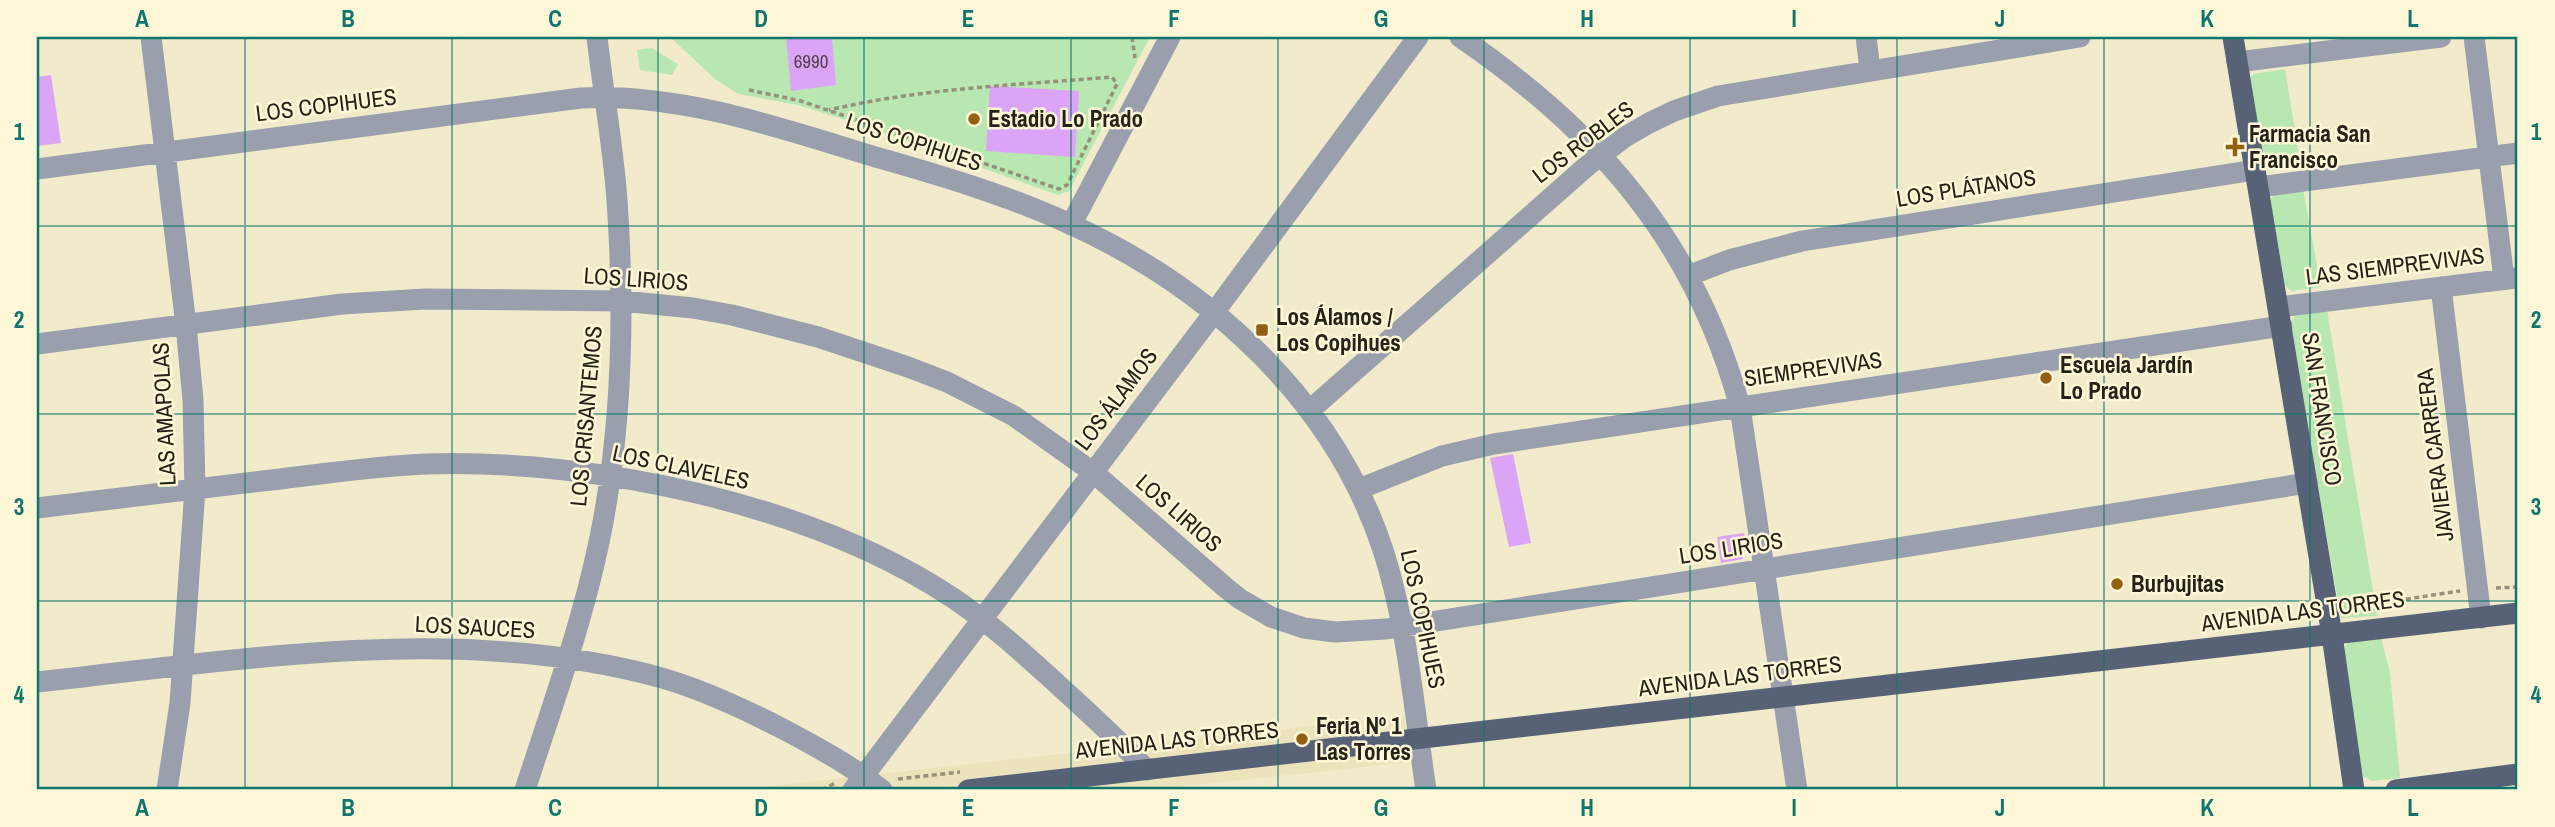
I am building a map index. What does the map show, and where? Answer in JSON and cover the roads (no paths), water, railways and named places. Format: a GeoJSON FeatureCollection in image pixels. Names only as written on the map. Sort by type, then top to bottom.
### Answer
{"type":"FeatureCollection","features":[{"type":"Feature","properties":{"kind":"main road","name":"SAN FRANCISCO"},"geometry":{"type":"LineString","coordinates":[[2233,37],[2332,635],[2354,790]]}},
{"type":"Feature","properties":{"kind":"main road","name":"AVENIDA LAS TORRES"},"geometry":{"type":"LineString","coordinates":[[968,790],[2518,613]]}},
{"type":"Feature","properties":{"kind":"main road"},"geometry":{"type":"LineString","coordinates":[[2396,790],[2518,774]]}},
{"type":"Feature","properties":{"kind":"street","name":"LAS AMAPOLAS"},"geometry":{"type":"LineString","coordinates":[[151,37],[186,325],[193,400],[195,489],[180,703],[167,790]]}},
{"type":"Feature","properties":{"kind":"street","name":"LOS CRISANTEMOS"},"geometry":{"type":"LineString","coordinates":[[525,790],[567,659],[600,536],[611,477],[620,392],[622,301],[617,198],[597,37]]}},
{"type":"Feature","properties":{"kind":"street"},"geometry":{"type":"LineString","coordinates":[[1071,225],[1170,37]]}},
{"type":"Feature","properties":{"kind":"street","name":"LOS ÁLAMOS"},"geometry":{"type":"LineString","coordinates":[[858,783],[1094,473],[1418,37]]}},
{"type":"Feature","properties":{"kind":"street"},"geometry":{"type":"LineString","coordinates":[[1460,37],[1563,116],[1602,155],[1650,215],[1688,276],[1719,340],[1740,407],[1797,790]]}},
{"type":"Feature","properties":{"kind":"street"},"geometry":{"type":"LineString","coordinates":[[1867,37],[1870,70]]}},
{"type":"Feature","properties":{"kind":"street","name":"LOS ROBLES"},"geometry":{"type":"LineString","coordinates":[[1310,410],[1602,155],[1649,123],[1696,102],[1741,90],[2080,37]]}},
{"type":"Feature","properties":{"kind":"street"},"geometry":{"type":"LineString","coordinates":[[2237,62],[2441,37]]}},
{"type":"Feature","properties":{"kind":"street"},"geometry":{"type":"LineString","coordinates":[[2474,37],[2489,157],[2511,278]]}},
{"type":"Feature","properties":{"kind":"street","name":"LOS COPIHUES"},"geometry":{"type":"LineString","coordinates":[[37,169],[604,97],[655,101],[765,124],[934,174],[1040,211],[1142,262],[1213,314],[1266,360],[1310,410],[1336,447],[1359,489],[1383,550],[1402,626],[1426,790]]}},
{"type":"Feature","properties":{"kind":"street","name":"LOS PLÁTANOS"},"geometry":{"type":"LineString","coordinates":[[1688,276],[1729,260],[1802,241],[2257,178],[2518,153]]}},
{"type":"Feature","properties":{"kind":"street","name":"LAS SIEMPREVIVAS"},"geometry":{"type":"LineString","coordinates":[[2280,316],[2441,287],[2511,278]]}},
{"type":"Feature","properties":{"kind":"street","name":"JAVIERA CARRERA"},"geometry":{"type":"LineString","coordinates":[[2441,287],[2481,618]]}},
{"type":"Feature","properties":{"kind":"street","name":"LOS LIRIOS"},"geometry":{"type":"LineString","coordinates":[[37,344],[389,300],[461,298],[622,301],[732,316],[818,337],[908,367],[957,387],[1014,416],[1094,473],[1240,600],[1271,617],[1304,628],[1335,632],[1402,626],[2307,483]]}},
{"type":"Feature","properties":{"kind":"street","name":"SIEMPREVIVAS"},"geometry":{"type":"LineString","coordinates":[[1359,489],[1443,456],[1494,443],[1740,407],[2280,316]]}},
{"type":"Feature","properties":{"kind":"street","name":"LOS CLAVELES"},"geometry":{"type":"LineString","coordinates":[[37,508],[370,468],[427,464],[510,466],[611,477],[662,486],[745,507],[838,539],[919,578],[983,619],[1097,720],[1147,770]]}},
{"type":"Feature","properties":{"kind":"street","name":"LOS SAUCES"},"geometry":{"type":"LineString","coordinates":[[37,682],[345,650],[478,652],[567,659],[631,671],[696,689],[760,717],[826,752],[858,783],[882,790]]}},
{"type":"Feature","properties":{"kind":"place","name":"Estadio Lo Prado"},"geometry":{"type":"Point","coordinates":[974,119]}},
{"type":"Feature","properties":{"kind":"place","name":"Farmacia San Francisco"},"geometry":{"type":"Point","coordinates":[2235,147]}},
{"type":"Feature","properties":{"kind":"place","name":"Los Álamos / Los Copihues"},"geometry":{"type":"Point","coordinates":[1262,330]}},
{"type":"Feature","properties":{"kind":"place","name":"Escuela Jardín Lo Prado"},"geometry":{"type":"Point","coordinates":[2046,378]}},
{"type":"Feature","properties":{"kind":"place","name":"Burbujitas"},"geometry":{"type":"Point","coordinates":[2117,584]}},
{"type":"Feature","properties":{"kind":"place","name":"Feria Nº 1 Las Torres"},"geometry":{"type":"Point","coordinates":[1302,739]}}]}
